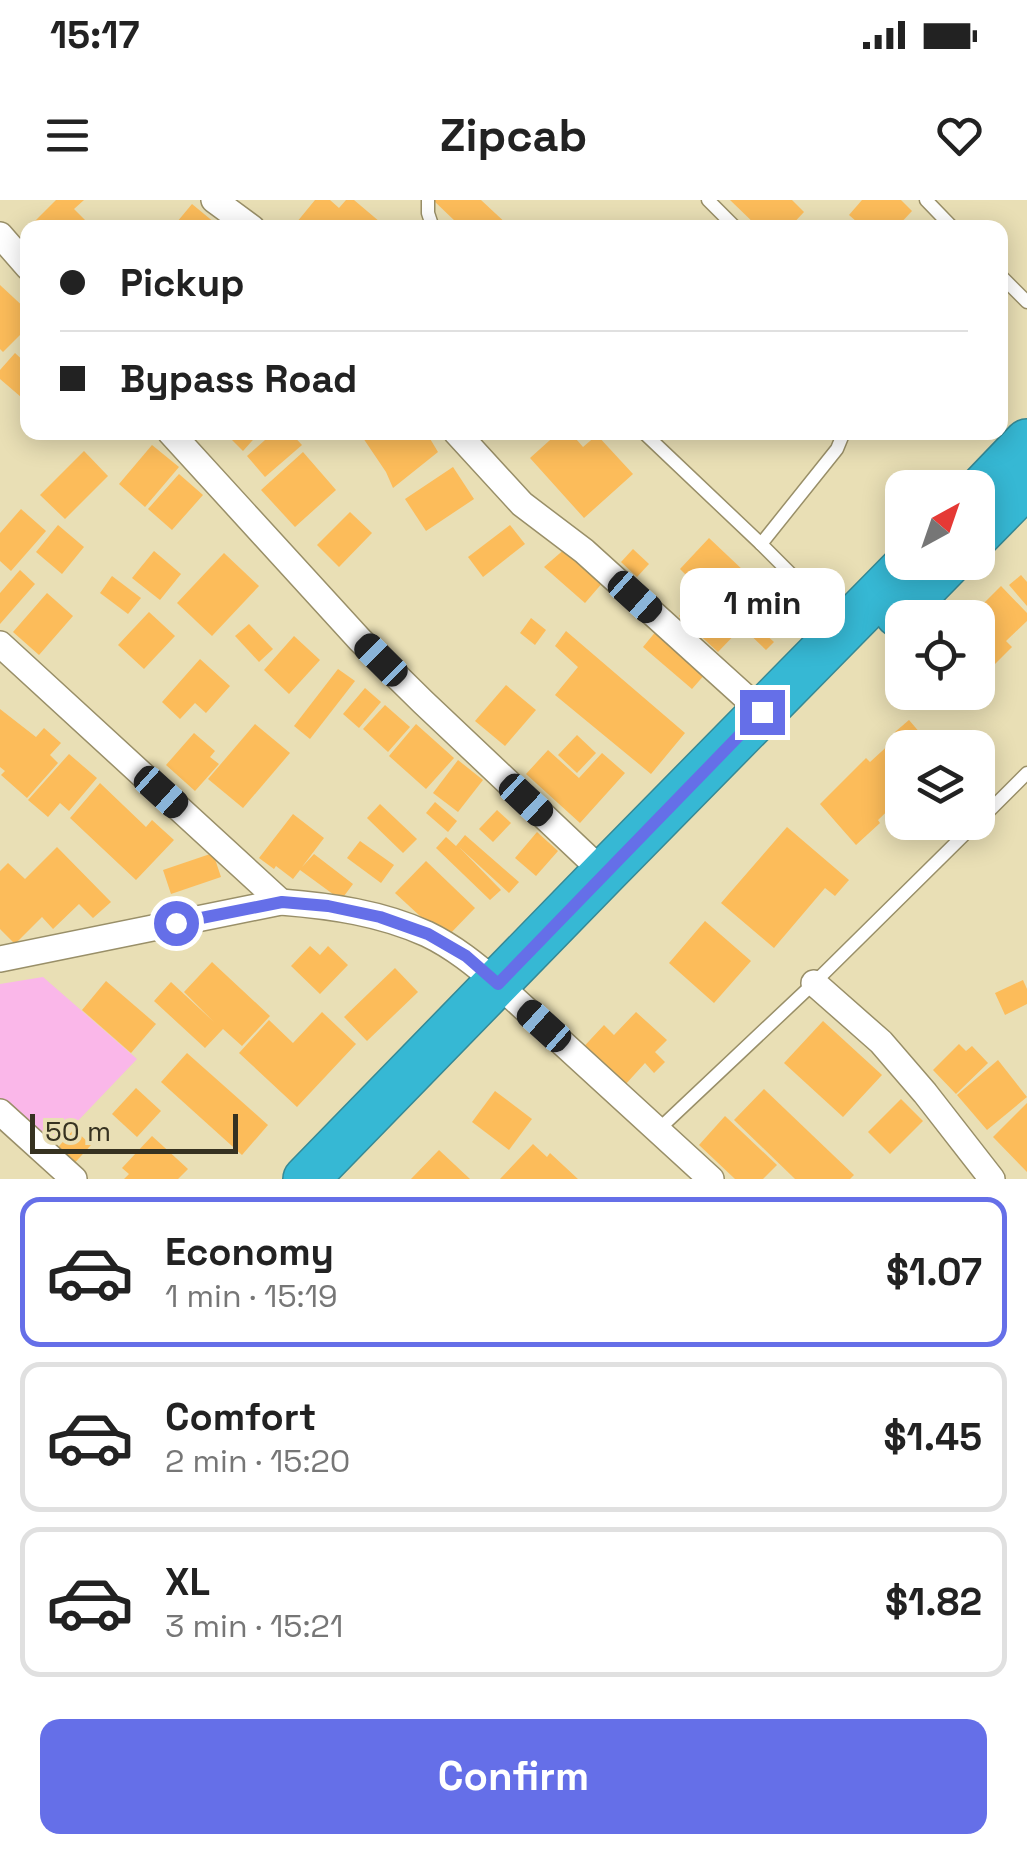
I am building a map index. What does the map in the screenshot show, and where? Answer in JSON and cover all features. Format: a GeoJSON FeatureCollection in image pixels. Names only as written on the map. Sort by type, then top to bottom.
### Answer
{"type":"FeatureCollection","features":[{"type":"Feature","properties":{"kind":"highway"},"geometry":{"type":"LineString","coordinates":[[1012,499],[1027,442]]}},
{"type":"Feature","properties":{"kind":"highway"},"geometry":{"type":"LineString","coordinates":[[349,1179],[604,873],[893,580]]}},
{"type":"Feature","properties":{"kind":"highway"},"geometry":{"type":"LineString","coordinates":[[306,1179],[507,992],[930,580]]}},
{"type":"Feature","properties":{"kind":"street"},"geometry":{"type":"LineString","coordinates":[[214,200],[241,220]]}},
{"type":"Feature","properties":{"kind":"street"},"geometry":{"type":"LineString","coordinates":[[0,236],[20,258]]}},
{"type":"Feature","properties":{"kind":"street"},"geometry":{"type":"LineString","coordinates":[[177,440],[360,640],[604,873]]}},
{"type":"Feature","properties":{"kind":"street"},"geometry":{"type":"LineString","coordinates":[[463,440],[522,504],[584,551],[762,712]]}},
{"type":"Feature","properties":{"kind":"street"},"geometry":{"type":"LineString","coordinates":[[0,644],[282,902]]}},
{"type":"Feature","properties":{"kind":"street"},"geometry":{"type":"LineString","coordinates":[[0,959],[282,902],[328,906],[380,917],[428,934],[466,956],[712,1179]]}},
{"type":"Feature","properties":{"kind":"street"},"geometry":{"type":"LineString","coordinates":[[814,983],[881,1042],[992,1179]]}},
{"type":"Feature","properties":{"kind":"street"},"geometry":{"type":"LineString","coordinates":[[0,1112],[74,1179]]}},
{"type":"Feature","properties":{"kind":"lane"},"geometry":{"type":"LineString","coordinates":[[708,200],[728,220]]}},
{"type":"Feature","properties":{"kind":"lane"},"geometry":{"type":"LineString","coordinates":[[926,200],[945,220]]}},
{"type":"Feature","properties":{"kind":"lane"},"geometry":{"type":"LineString","coordinates":[[1008,282],[1027,302]]}},
{"type":"Feature","properties":{"kind":"lane"},"geometry":{"type":"LineString","coordinates":[[651,440],[846,630]]}},
{"type":"Feature","properties":{"kind":"lane"},"geometry":{"type":"LineString","coordinates":[[761,544],[841,440]]}},
{"type":"Feature","properties":{"kind":"lane"},"geometry":{"type":"LineString","coordinates":[[995,804],[1027,773]]}},
{"type":"Feature","properties":{"kind":"lane"},"geometry":{"type":"LineString","coordinates":[[658,1130],[959,840]]}},
{"type":"Feature","properties":{"kind":"shaded area"},"geometry":{"type":"Polygon","coordinates":[[[43,977],[137,1059],[51,1149],[0,1101],[0,984],[43,977]]]}},
{"type":"Feature","properties":{"kind":"building"},"geometry":{"type":"Polygon","coordinates":[[[56,200],[84,200],[74,209],[85,220],[36,220],[56,200]]]}},
{"type":"Feature","properties":{"kind":"building"},"geometry":{"type":"Polygon","coordinates":[[[315,200],[330,200],[339,208],[346,200],[354,200],[378,220],[299,220],[315,200]]]}},
{"type":"Feature","properties":{"kind":"building"},"geometry":{"type":"Polygon","coordinates":[[[433,200],[481,200],[502,220],[454,220],[433,200]]]}},
{"type":"Feature","properties":{"kind":"building"},"geometry":{"type":"Polygon","coordinates":[[[730,200],[792,200],[804,212],[796,220],[751,220],[730,200]]]}},
{"type":"Feature","properties":{"kind":"building"},"geometry":{"type":"Polygon","coordinates":[[[862,200],[901,200],[912,211],[904,220],[855,220],[849,215],[862,200]]]}},
{"type":"Feature","properties":{"kind":"building"},"geometry":{"type":"Polygon","coordinates":[[[192,204],[211,220],[179,220],[192,204]]]}},
{"type":"Feature","properties":{"kind":"building"},"geometry":{"type":"Polygon","coordinates":[[[0,285],[20,304],[20,335],[3,352],[0,285]]]}},
{"type":"Feature","properties":{"kind":"building"},"geometry":{"type":"Polygon","coordinates":[[[15,353],[20,358],[20,396],[0,379],[0,370],[15,353]]]}},
{"type":"Feature","properties":{"kind":"building"},"geometry":{"type":"Polygon","coordinates":[[[232,440],[253,440],[243,451],[232,440]]]}},
{"type":"Feature","properties":{"kind":"building"},"geometry":{"type":"Polygon","coordinates":[[[265,440],[297,440],[302,445],[265,477],[247,456],[265,440]]]}},
{"type":"Feature","properties":{"kind":"building"},"geometry":{"type":"Polygon","coordinates":[[[364,440],[431,440],[438,452],[393,488],[364,440]]]}},
{"type":"Feature","properties":{"kind":"building"},"geometry":{"type":"Polygon","coordinates":[[[550,440],[577,440],[583,447],[591,440],[602,440],[633,474],[584,518],[530,458],[550,440]]]}},
{"type":"Feature","properties":{"kind":"building"},"geometry":{"type":"Polygon","coordinates":[[[152,445],[179,467],[145,507],[119,484],[152,445]]]}},
{"type":"Feature","properties":{"kind":"building"},"geometry":{"type":"Polygon","coordinates":[[[84,451],[108,476],[65,519],[40,495],[84,451]]]}},
{"type":"Feature","properties":{"kind":"building"},"geometry":{"type":"Polygon","coordinates":[[[303,452],[336,490],[295,527],[261,490],[303,452]]]}},
{"type":"Feature","properties":{"kind":"building"},"geometry":{"type":"Polygon","coordinates":[[[453,467],[474,499],[426,531],[405,499],[453,467]]]}},
{"type":"Feature","properties":{"kind":"building"},"geometry":{"type":"Polygon","coordinates":[[[179,474],[203,495],[172,530],[148,509],[179,474]]]}},
{"type":"Feature","properties":{"kind":"building"},"geometry":{"type":"Polygon","coordinates":[[[21,509],[46,531],[11,571],[0,561],[0,533],[21,509]]]}},
{"type":"Feature","properties":{"kind":"building"},"geometry":{"type":"Polygon","coordinates":[[[350,512],[372,533],[339,567],[317,545],[350,512]]]}},
{"type":"Feature","properties":{"kind":"building"},"geometry":{"type":"Polygon","coordinates":[[[58,525],[84,547],[62,574],[36,552],[58,525]]]}},
{"type":"Feature","properties":{"kind":"building"},"geometry":{"type":"Polygon","coordinates":[[[510,525],[525,544],[483,577],[468,557],[510,525]]]}},
{"type":"Feature","properties":{"kind":"building"},"geometry":{"type":"Polygon","coordinates":[[[709,538],[782,607],[761,630],[774,642],[766,650],[742,627],[718,652],[679,616],[702,591],[680,569],[709,538]]]}},
{"type":"Feature","properties":{"kind":"building"},"geometry":{"type":"Polygon","coordinates":[[[567,547],[604,581],[585,603],[544,567],[567,547]]]}},
{"type":"Feature","properties":{"kind":"building"},"geometry":{"type":"Polygon","coordinates":[[[633,549],[649,564],[637,577],[621,562],[633,549]]]}},
{"type":"Feature","properties":{"kind":"building"},"geometry":{"type":"Polygon","coordinates":[[[154,551],[181,574],[160,600],[132,578],[154,551]]]}},
{"type":"Feature","properties":{"kind":"building"},"geometry":{"type":"Polygon","coordinates":[[[224,553],[259,586],[212,636],[177,603],[224,553]]]}},
{"type":"Feature","properties":{"kind":"building"},"geometry":{"type":"Polygon","coordinates":[[[20,570],[35,584],[0,624],[0,593],[20,570]]]}},
{"type":"Feature","properties":{"kind":"building"},"geometry":{"type":"Polygon","coordinates":[[[1021,575],[1027,582],[1027,606],[1009,585],[1021,575]]]}},
{"type":"Feature","properties":{"kind":"building"},"geometry":{"type":"Polygon","coordinates":[[[112,576],[141,598],[128,614],[100,593],[112,576]]]}},
{"type":"Feature","properties":{"kind":"building"},"geometry":{"type":"Polygon","coordinates":[[[1001,586],[1027,613],[1027,621],[1006,641],[1012,647],[995,664],[995,600],[987,600],[1001,586]]]}},
{"type":"Feature","properties":{"kind":"building"},"geometry":{"type":"Polygon","coordinates":[[[47,593],[73,616],[39,655],[13,632],[47,593]]]}},
{"type":"Feature","properties":{"kind":"building"},"geometry":{"type":"Polygon","coordinates":[[[149,612],[175,636],[144,669],[118,645],[149,612]]]}},
{"type":"Feature","properties":{"kind":"building"},"geometry":{"type":"Polygon","coordinates":[[[531,618],[546,630],[535,645],[520,633],[531,618]]]}},
{"type":"Feature","properties":{"kind":"building"},"geometry":{"type":"Polygon","coordinates":[[[249,624],[273,649],[259,662],[235,636],[249,624]]]}},
{"type":"Feature","properties":{"kind":"building"},"geometry":{"type":"Polygon","coordinates":[[[657,630],[706,673],[692,689],[643,647],[657,630]]]}},
{"type":"Feature","properties":{"kind":"building"},"geometry":{"type":"Polygon","coordinates":[[[566,631],[685,733],[651,774],[555,695],[578,667],[555,646],[566,631]]]}},
{"type":"Feature","properties":{"kind":"building"},"geometry":{"type":"Polygon","coordinates":[[[294,636],[320,660],[289,694],[264,670],[294,636]]]}},
{"type":"Feature","properties":{"kind":"building"},"geometry":{"type":"Polygon","coordinates":[[[200,659],[230,686],[206,713],[195,703],[180,719],[162,702],[200,659]]]}},
{"type":"Feature","properties":{"kind":"building"},"geometry":{"type":"Polygon","coordinates":[[[338,669],[355,681],[310,739],[294,726],[338,669]]]}},
{"type":"Feature","properties":{"kind":"building"},"geometry":{"type":"Polygon","coordinates":[[[506,685],[536,710],[505,746],[475,721],[506,685]]]}},
{"type":"Feature","properties":{"kind":"building"},"geometry":{"type":"Polygon","coordinates":[[[365,688],[381,702],[359,728],[343,714],[365,688]]]}},
{"type":"Feature","properties":{"kind":"building"},"geometry":{"type":"Polygon","coordinates":[[[385,705],[410,727],[388,752],[363,729],[385,705]]]}},
{"type":"Feature","properties":{"kind":"building"},"geometry":{"type":"Polygon","coordinates":[[[0,709],[36,737],[44,728],[61,743],[50,755],[58,763],[27,798],[1,775],[5,771],[0,767],[0,709]]]}},
{"type":"Feature","properties":{"kind":"building"},"geometry":{"type":"Polygon","coordinates":[[[909,720],[918,730],[897,730],[909,720]]]}},
{"type":"Feature","properties":{"kind":"building"},"geometry":{"type":"Polygon","coordinates":[[[255,724],[290,753],[243,808],[208,779],[255,724]]]}},
{"type":"Feature","properties":{"kind":"building"},"geometry":{"type":"Polygon","coordinates":[[[416,724],[454,758],[426,789],[389,756],[416,724]]]}},
{"type":"Feature","properties":{"kind":"building"},"geometry":{"type":"Polygon","coordinates":[[[194,733],[215,751],[210,757],[219,764],[195,791],[166,765],[194,733]]]}},
{"type":"Feature","properties":{"kind":"building"},"geometry":{"type":"Polygon","coordinates":[[[577,735],[596,753],[577,773],[558,755],[577,735]]]}},
{"type":"Feature","properties":{"kind":"building"},"geometry":{"type":"Polygon","coordinates":[[[885,748],[885,813],[856,845],[820,804],[866,758],[870,762],[885,748]]]}},
{"type":"Feature","properties":{"kind":"building"},"geometry":{"type":"Polygon","coordinates":[[[548,750],[579,778],[602,753],[625,773],[580,823],[526,774],[548,750]]]}},
{"type":"Feature","properties":{"kind":"building"},"geometry":{"type":"Polygon","coordinates":[[[69,754],[97,778],[69,811],[60,803],[48,817],[28,800],[69,754]]]}},
{"type":"Feature","properties":{"kind":"building"},"geometry":{"type":"Polygon","coordinates":[[[458,760],[483,780],[458,812],[433,793],[458,760]]]}},
{"type":"Feature","properties":{"kind":"building"},"geometry":{"type":"Polygon","coordinates":[[[100,783],[146,827],[152,820],[174,840],[136,880],[70,818],[100,783]]]}},
{"type":"Feature","properties":{"kind":"building"},"geometry":{"type":"Polygon","coordinates":[[[435,802],[457,821],[448,832],[426,813],[435,802]]]}},
{"type":"Feature","properties":{"kind":"building"},"geometry":{"type":"Polygon","coordinates":[[[380,804],[417,839],[403,853],[367,818],[380,804]]]}},
{"type":"Feature","properties":{"kind":"building"},"geometry":{"type":"Polygon","coordinates":[[[497,810],[511,823],[493,842],[479,829],[497,810]]]}},
{"type":"Feature","properties":{"kind":"building"},"geometry":{"type":"Polygon","coordinates":[[[293,814],[324,838],[302,867],[314,854],[353,884],[341,900],[300,870],[293,879],[259,858],[293,814]]]}},
{"type":"Feature","properties":{"kind":"building"},"geometry":{"type":"Polygon","coordinates":[[[787,827],[849,880],[835,896],[825,888],[774,948],[721,903],[787,827]]]}},
{"type":"Feature","properties":{"kind":"building"},"geometry":{"type":"Polygon","coordinates":[[[537,832],[558,851],[536,876],[515,858],[537,832]]]}},
{"type":"Feature","properties":{"kind":"building"},"geometry":{"type":"Polygon","coordinates":[[[465,835],[519,882],[509,893],[459,847],[501,890],[490,900],[436,848],[446,837],[456,846],[465,835]]]}},
{"type":"Feature","properties":{"kind":"building"},"geometry":{"type":"Polygon","coordinates":[[[360,841],[394,865],[381,883],[347,858],[360,841]]]}},
{"type":"Feature","properties":{"kind":"building"},"geometry":{"type":"Polygon","coordinates":[[[57,847],[111,902],[93,918],[79,904],[53,929],[42,917],[15,944],[0,929],[0,871],[8,863],[25,879],[57,847]]]}},
{"type":"Feature","properties":{"kind":"building"},"geometry":{"type":"Polygon","coordinates":[[[213,853],[221,877],[171,894],[163,870],[213,853]]]}},
{"type":"Feature","properties":{"kind":"building"},"geometry":{"type":"Polygon","coordinates":[[[426,861],[475,908],[445,939],[395,893],[426,861]]]}},
{"type":"Feature","properties":{"kind":"building"},"geometry":{"type":"Polygon","coordinates":[[[705,921],[751,961],[714,1003],[669,963],[705,921]]]}},
{"type":"Feature","properties":{"kind":"building"},"geometry":{"type":"Polygon","coordinates":[[[310,946],[320,955],[328,946],[348,965],[320,994],[291,966],[310,946]]]}},
{"type":"Feature","properties":{"kind":"building"},"geometry":{"type":"Polygon","coordinates":[[[212,962],[270,1016],[242,1046],[223,1029],[205,1048],[154,1001],[171,982],[214,1022],[184,992],[212,962]]]}},
{"type":"Feature","properties":{"kind":"building"},"geometry":{"type":"Polygon","coordinates":[[[395,968],[418,992],[367,1041],[344,1017],[395,968]]]}},
{"type":"Feature","properties":{"kind":"building"},"geometry":{"type":"Polygon","coordinates":[[[1023,980],[1027,1004],[1005,1015],[995,993],[1023,980]]]}},
{"type":"Feature","properties":{"kind":"building"},"geometry":{"type":"Polygon","coordinates":[[[106,981],[156,1024],[131,1053],[82,1010],[106,981]]]}},
{"type":"Feature","properties":{"kind":"building"},"geometry":{"type":"Polygon","coordinates":[[[322,1012],[356,1044],[297,1107],[239,1053],[269,1020],[293,1043],[322,1012]]]}},
{"type":"Feature","properties":{"kind":"building"},"geometry":{"type":"Polygon","coordinates":[[[636,1012],[667,1040],[655,1052],[665,1062],[654,1073],[645,1063],[624,1086],[576,1055],[604,1025],[614,1035],[636,1012]]]}},
{"type":"Feature","properties":{"kind":"building"},"geometry":{"type":"Polygon","coordinates":[[[823,1021],[882,1075],[843,1117],[784,1063],[823,1021]]]}},
{"type":"Feature","properties":{"kind":"building"},"geometry":{"type":"Polygon","coordinates":[[[959,1044],[966,1051],[972,1046],[988,1063],[956,1094],[933,1070],[959,1044]]]}},
{"type":"Feature","properties":{"kind":"building"},"geometry":{"type":"Polygon","coordinates":[[[187,1053],[268,1125],[242,1155],[161,1082],[187,1053]]]}},
{"type":"Feature","properties":{"kind":"building"},"geometry":{"type":"Polygon","coordinates":[[[998,1060],[1027,1097],[987,1130],[957,1095],[998,1060]]]}},
{"type":"Feature","properties":{"kind":"building"},"geometry":{"type":"Polygon","coordinates":[[[136,1088],[161,1111],[137,1137],[112,1114],[136,1088]]]}},
{"type":"Feature","properties":{"kind":"building"},"geometry":{"type":"Polygon","coordinates":[[[764,1089],[854,1175],[850,1179],[795,1179],[734,1120],[764,1089]]]}},
{"type":"Feature","properties":{"kind":"building"},"geometry":{"type":"Polygon","coordinates":[[[495,1091],[532,1119],[509,1150],[472,1122],[495,1091]]]}},
{"type":"Feature","properties":{"kind":"building"},"geometry":{"type":"Polygon","coordinates":[[[901,1099],[923,1121],[890,1154],[868,1132],[901,1099]]]}},
{"type":"Feature","properties":{"kind":"building"},"geometry":{"type":"Polygon","coordinates":[[[1027,1103],[1027,1172],[993,1137],[1027,1103]]]}},
{"type":"Feature","properties":{"kind":"building"},"geometry":{"type":"Polygon","coordinates":[[[725,1116],[777,1165],[763,1179],[735,1179],[699,1145],[725,1116]]]}},
{"type":"Feature","properties":{"kind":"building"},"geometry":{"type":"Polygon","coordinates":[[[74,1129],[91,1145],[71,1167],[54,1152],[74,1129]]]}},
{"type":"Feature","properties":{"kind":"building"},"geometry":{"type":"Polygon","coordinates":[[[152,1136],[188,1169],[178,1179],[124,1179],[129,1174],[122,1168],[152,1136]]]}},
{"type":"Feature","properties":{"kind":"building"},"geometry":{"type":"Polygon","coordinates":[[[533,1144],[547,1157],[550,1153],[578,1179],[500,1179],[533,1144]]]}},
{"type":"Feature","properties":{"kind":"building"},"geometry":{"type":"Polygon","coordinates":[[[439,1150],[470,1179],[411,1179],[439,1150]]]}},
{"type":"Feature","properties":{"kind":"route"},"geometry":{"type":"LineString","coordinates":[[176,923],[282,902],[328,906],[380,917],[428,934],[466,956],[498,984],[762,712]]}}]}
